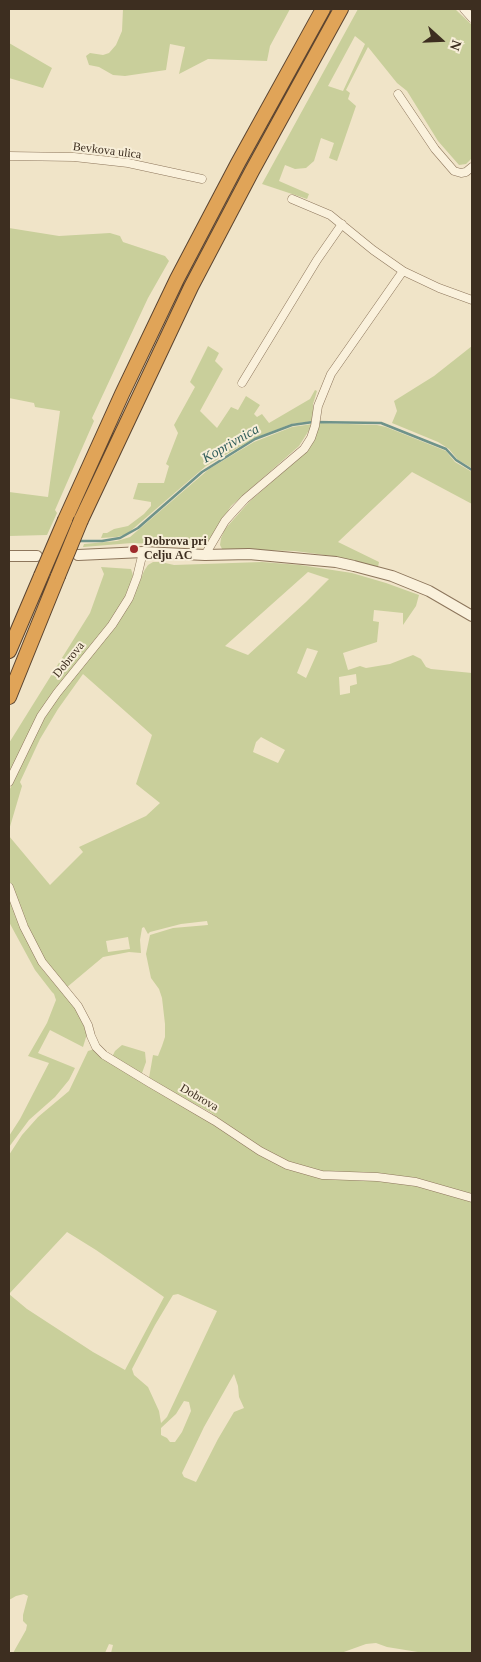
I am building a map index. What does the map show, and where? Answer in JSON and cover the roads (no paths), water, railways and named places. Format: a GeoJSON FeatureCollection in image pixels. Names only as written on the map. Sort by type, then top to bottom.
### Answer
{"type":"FeatureCollection","features":[{"type":"Feature","properties":{"kind":"highway"},"geometry":{"type":"LineString","coordinates":[[9,651],[65,520],[177,279],[247,146],[323,9]]}},
{"type":"Feature","properties":{"kind":"highway"},"geometry":{"type":"LineString","coordinates":[[9,697],[81,520],[191,287],[256,162],[341,9]]}},
{"type":"Feature","properties":{"kind":"street"},"geometry":{"type":"LineString","coordinates":[[464,9],[472,18]]}},
{"type":"Feature","properties":{"kind":"street"},"geometry":{"type":"LineString","coordinates":[[398,94],[435,149],[454,171],[466,172],[472,167]]}},
{"type":"Feature","properties":{"kind":"street","name":"Bevkova ulica"},"geometry":{"type":"LineString","coordinates":[[9,156],[74,157],[128,163],[202,179]]}},
{"type":"Feature","properties":{"kind":"street"},"geometry":{"type":"LineString","coordinates":[[292,199],[330,216],[403,271],[439,288],[472,300]]}},
{"type":"Feature","properties":{"kind":"street"},"geometry":{"type":"LineString","coordinates":[[242,383],[317,260],[342,224]]}},
{"type":"Feature","properties":{"kind":"street"},"geometry":{"type":"LineString","coordinates":[[205,555],[225,521],[245,499],[304,449],[311,438],[321,397],[331,374],[403,271]]}},
{"type":"Feature","properties":{"kind":"street"},"geometry":{"type":"LineString","coordinates":[[78,555],[143,552],[296,557],[354,566],[392,576],[429,591],[472,616]]}},
{"type":"Feature","properties":{"kind":"street","name":"Dobrova"},"geometry":{"type":"LineString","coordinates":[[9,782],[41,716],[112,625],[129,598],[137,577],[143,552]]}},
{"type":"Feature","properties":{"kind":"street"},"geometry":{"type":"LineString","coordinates":[[9,556],[37,556]]}},
{"type":"Feature","properties":{"kind":"street","name":"Dobrova"},"geometry":{"type":"LineString","coordinates":[[9,887],[24,927],[42,962],[78,1006],[88,1025],[90,1036],[96,1047],[104,1055],[215,1121],[260,1151],[287,1165],[322,1175],[377,1177],[416,1182],[472,1198]]}},
{"type":"Feature","properties":{"kind":"waterway","name":"Koprivnica"},"geometry":{"type":"LineString","coordinates":[[78,541],[102,541],[120,538],[138,528],[202,472],[255,439],[292,425],[313,422],[381,423],[446,449],[456,460],[472,470]]}},
{"type":"Feature","properties":{"kind":"place","name":"Dobrova pri Celju AC"},"geometry":{"type":"Point","coordinates":[134,549]}}]}
